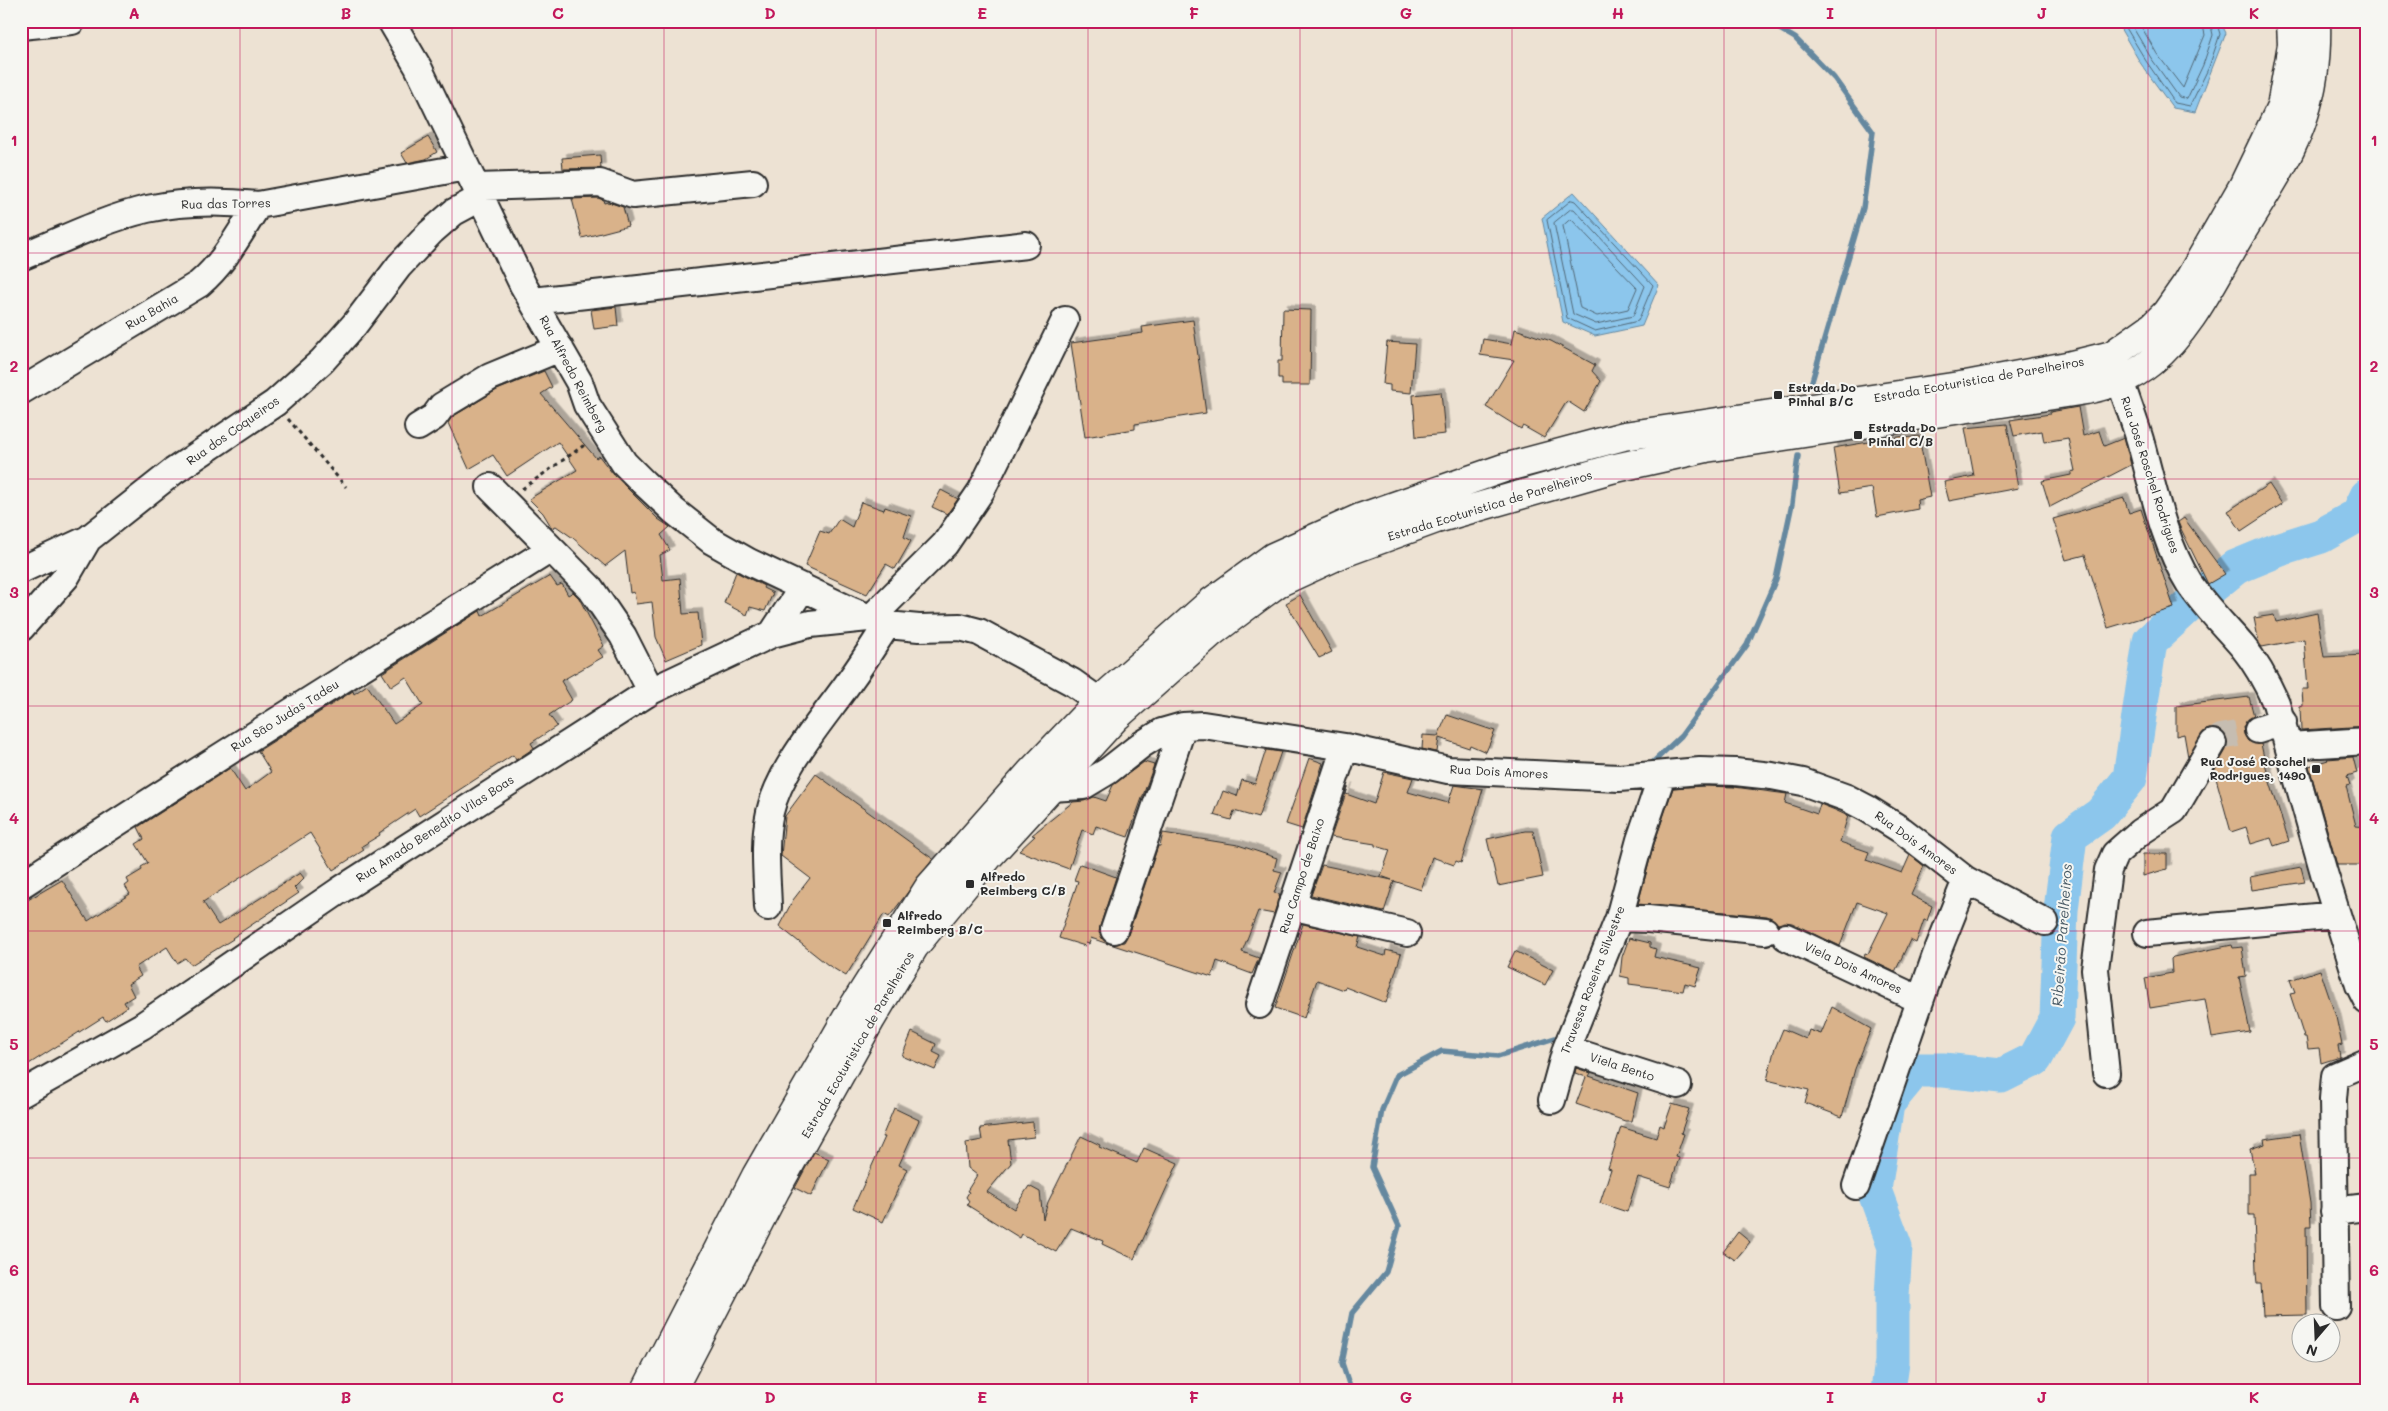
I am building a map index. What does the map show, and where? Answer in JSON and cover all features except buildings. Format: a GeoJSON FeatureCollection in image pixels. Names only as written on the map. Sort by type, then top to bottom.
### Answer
{"type":"FeatureCollection","features":[{"type":"Feature","properties":{"kind":"main road","name":"Estrada Ecoturistica de Parelheiros"},"geometry":{"type":"LineString","coordinates":[[646,1390],[756,1176],[900,930],[929,887],[1040,780],[1211,602],[1273,557],[1360,518],[1504,468],[1624,436],[1966,385],[2066,366],[2112,355],[2139,337],[2166,312],[2187,283],[2243,186],[2281,107],[2292,45],[2291,21]]}},
{"type":"Feature","properties":{"kind":"main road","name":"Estrada Ecoturistica de Parelheiros"},"geometry":{"type":"LineString","coordinates":[[1107,709],[1278,583],[1343,552],[1436,519],[1611,469],[1706,448],[2086,390],[2120,382],[2152,361],[2190,318],[2286,158],[2304,115],[2312,82],[2316,47],[2316,21]]}},
{"type":"Feature","properties":{"kind":"main road","name":"Estrada Ecoturistica de Parelheiros"},"geometry":{"type":"LineString","coordinates":[[672,1390],[775,1191],[871,1019],[914,947],[989,856],[1040,780]]}},
{"type":"Feature","properties":{"kind":"street"},"geometry":{"type":"LineString","coordinates":[[21,26],[72,21]]}},
{"type":"Feature","properties":{"kind":"street","name":"Rua Alfredo Reimberg"},"geometry":{"type":"LineString","coordinates":[[391,21],[418,67],[533,301],[579,382],[587,405],[624,463],[674,511],[712,541],[749,562],[850,610],[879,621]]}},
{"type":"Feature","properties":{"kind":"street","name":"Rua das Torres"},"geometry":{"type":"LineString","coordinates":[[21,257],[102,224],[146,209],[210,202],[258,206],[475,184],[600,182],[633,195],[753,183]]}},
{"type":"Feature","properties":{"kind":"street","name":"Rua dos Coqueiros"},"geometry":{"type":"LineString","coordinates":[[21,570],[88,539],[174,471],[275,403],[322,361],[355,324],[399,266],[431,232],[454,212],[475,184]]}},
{"type":"Feature","properties":{"kind":"street","name":"Rua Bahia"},"geometry":{"type":"LineString","coordinates":[[21,391],[199,284],[214,272],[233,247],[258,206]]}},
{"type":"Feature","properties":{"kind":"street"},"geometry":{"type":"LineString","coordinates":[[533,301],[1026,245]]}},
{"type":"Feature","properties":{"kind":"street"},"geometry":{"type":"LineString","coordinates":[[768,907],[766,842],[770,810],[782,782],[813,730],[851,680],[879,621],[945,544],[982,491],[1065,320]]}},
{"type":"Feature","properties":{"kind":"street"},"geometry":{"type":"LineString","coordinates":[[418,427],[434,417],[447,403],[490,377],[560,348]]}},
{"type":"Feature","properties":{"kind":"street","name":"Rua José Roschel Rodrigues"},"geometry":{"type":"LineString","coordinates":[[2112,355],[2139,436],[2170,540],[2180,566],[2199,595],[2266,679],[2286,734],[2337,915],[2359,985],[2367,1001]]}},
{"type":"Feature","properties":{"kind":"street"},"geometry":{"type":"LineString","coordinates":[[496,495],[591,589],[623,636],[651,691]]}},
{"type":"Feature","properties":{"kind":"street"},"geometry":{"type":"LineString","coordinates":[[21,628],[66,577],[88,539]]}},
{"type":"Feature","properties":{"kind":"street","name":"Rua São Judas Tadeu"},"geometry":{"type":"LineString","coordinates":[[21,885],[244,740],[316,698],[551,548]]}},
{"type":"Feature","properties":{"kind":"street"},"geometry":{"type":"LineString","coordinates":[[772,634],[803,587]]}},
{"type":"Feature","properties":{"kind":"street"},"geometry":{"type":"LineString","coordinates":[[879,621],[919,628],[960,627],[979,632],[1046,666],[1107,709]]}},
{"type":"Feature","properties":{"kind":"street","name":"Rua Amado Benedito Vilas Boas"},"geometry":{"type":"LineString","coordinates":[[21,1094],[142,1026],[339,890],[651,691],[772,634],[810,624],[879,621]]}},
{"type":"Feature","properties":{"kind":"street","name":"Rua Dois Amores"},"geometry":{"type":"LineString","coordinates":[[1040,780],[1084,786],[1108,772],[1158,734],[1183,726],[1203,725],[1344,747],[1448,770],[1619,778],[1700,771],[1772,776],[1822,788],[1847,798],[1885,819],[1966,880],[2045,922]]}},
{"type":"Feature","properties":{"kind":"street"},"geometry":{"type":"LineString","coordinates":[[1114,930],[1183,726]]}},
{"type":"Feature","properties":{"kind":"street"},"geometry":{"type":"LineString","coordinates":[[2258,730],[2367,741]]}},
{"type":"Feature","properties":{"kind":"street"},"geometry":{"type":"LineString","coordinates":[[2106,1073],[2095,969],[2108,870],[2115,854],[2140,832],[2174,810],[2213,743]]}},
{"type":"Feature","properties":{"kind":"street","name":"Rua Campo de Baixo"},"geometry":{"type":"LineString","coordinates":[[1259,1005],[1344,747]]}},
{"type":"Feature","properties":{"kind":"street","name":"Travessa Roseira Silvestre"},"geometry":{"type":"LineString","coordinates":[[1552,1100],[1566,1049],[1618,918],[1640,840],[1662,775]]}},
{"type":"Feature","properties":{"kind":"street","name":"Rua Dois Amores"},"geometry":{"type":"LineString","coordinates":[[1856,1186],[1920,1000],[1966,880]]}},
{"type":"Feature","properties":{"kind":"street"},"geometry":{"type":"LineString","coordinates":[[1291,906],[1384,930],[1407,933]]}},
{"type":"Feature","properties":{"kind":"street"},"geometry":{"type":"LineString","coordinates":[[2147,933],[2337,915]]}},
{"type":"Feature","properties":{"kind":"street","name":"Viela Dois Amores"},"geometry":{"type":"LineString","coordinates":[[1618,918],[1648,919],[1775,934],[1920,1000]]}},
{"type":"Feature","properties":{"kind":"street","name":"Viela Bento"},"geometry":{"type":"LineString","coordinates":[[1566,1049],[1678,1085]]}},
{"type":"Feature","properties":{"kind":"street"},"geometry":{"type":"LineString","coordinates":[[2336,1307],[2333,1099],[2335,1076],[2367,1062]]}},
{"type":"Feature","properties":{"kind":"street"},"geometry":{"type":"LineString","coordinates":[[2334,1211],[2367,1207]]}},
{"type":"Feature","properties":{"kind":"path"},"geometry":{"type":"LineString","coordinates":[[275,403],[346,487]]}},
{"type":"Feature","properties":{"kind":"path"},"geometry":{"type":"LineString","coordinates":[[496,495],[582,446],[587,405]]}},
{"type":"Feature","properties":{"kind":"water"},"geometry":{"type":"Polygon","coordinates":[[[2116,21],[2220,21],[2226,33],[2195,112],[2173,108],[2141,64],[2116,21]]]}},
{"type":"Feature","properties":{"kind":"water"},"geometry":{"type":"Polygon","coordinates":[[[1574,192],[1659,285],[1642,326],[1595,336],[1563,322],[1542,218],[1574,192]]]}},
{"type":"Feature","properties":{"kind":"waterway"},"geometry":{"type":"LineString","coordinates":[[1766,21],[1795,38],[1834,78],[1873,132],[1863,208],[1812,381]]}},
{"type":"Feature","properties":{"kind":"waterway"},"geometry":{"type":"LineString","coordinates":[[1649,766],[1681,736],[1747,645],[1776,579],[1792,504],[1798,456]]}},
{"type":"Feature","properties":{"kind":"waterway","name":"Ribeirão Parelheiros"},"geometry":{"type":"LineString","coordinates":[[1888,1390],[1892,1362],[1892,1296],[1895,1247],[1874,1190],[1887,1104],[1915,1070],[1943,1070],[2001,1076],[2035,1059],[2057,1018],[2061,910],[2070,836],[2101,814],[2130,778],[2150,641],[2195,600],[2236,567],[2280,549],[2321,536],[2358,515],[2367,496]]}},
{"type":"Feature","properties":{"kind":"waterway"},"geometry":{"type":"LineString","coordinates":[[1351,1390],[1342,1363],[1352,1313],[1386,1272],[1399,1226],[1372,1167],[1382,1110],[1397,1075],[1442,1051],[1498,1056],[1558,1037],[1560,1033]]}},
{"type":"Feature","properties":{"kind":"tunnel"},"geometry":{"type":"LineString","coordinates":[[2213,743],[2221,737],[2258,730]]}},
{"type":"Feature","properties":{"kind":"place","name":"Estrada Do Pinhal B/C"},"geometry":{"type":"Point","coordinates":[1778,395]}},
{"type":"Feature","properties":{"kind":"place","name":"Estrada Do Pinhal C/B"},"geometry":{"type":"Point","coordinates":[1858,435]}},
{"type":"Feature","properties":{"kind":"place","name":"Rua José Roschel Rodrigues, 1490"},"geometry":{"type":"Point","coordinates":[2316,769]}},
{"type":"Feature","properties":{"kind":"place","name":"Alfredo Reimberg C/B"},"geometry":{"type":"Point","coordinates":[970,884]}},
{"type":"Feature","properties":{"kind":"place","name":"Alfredo Reimberg B/C"},"geometry":{"type":"Point","coordinates":[887,923]}}]}
